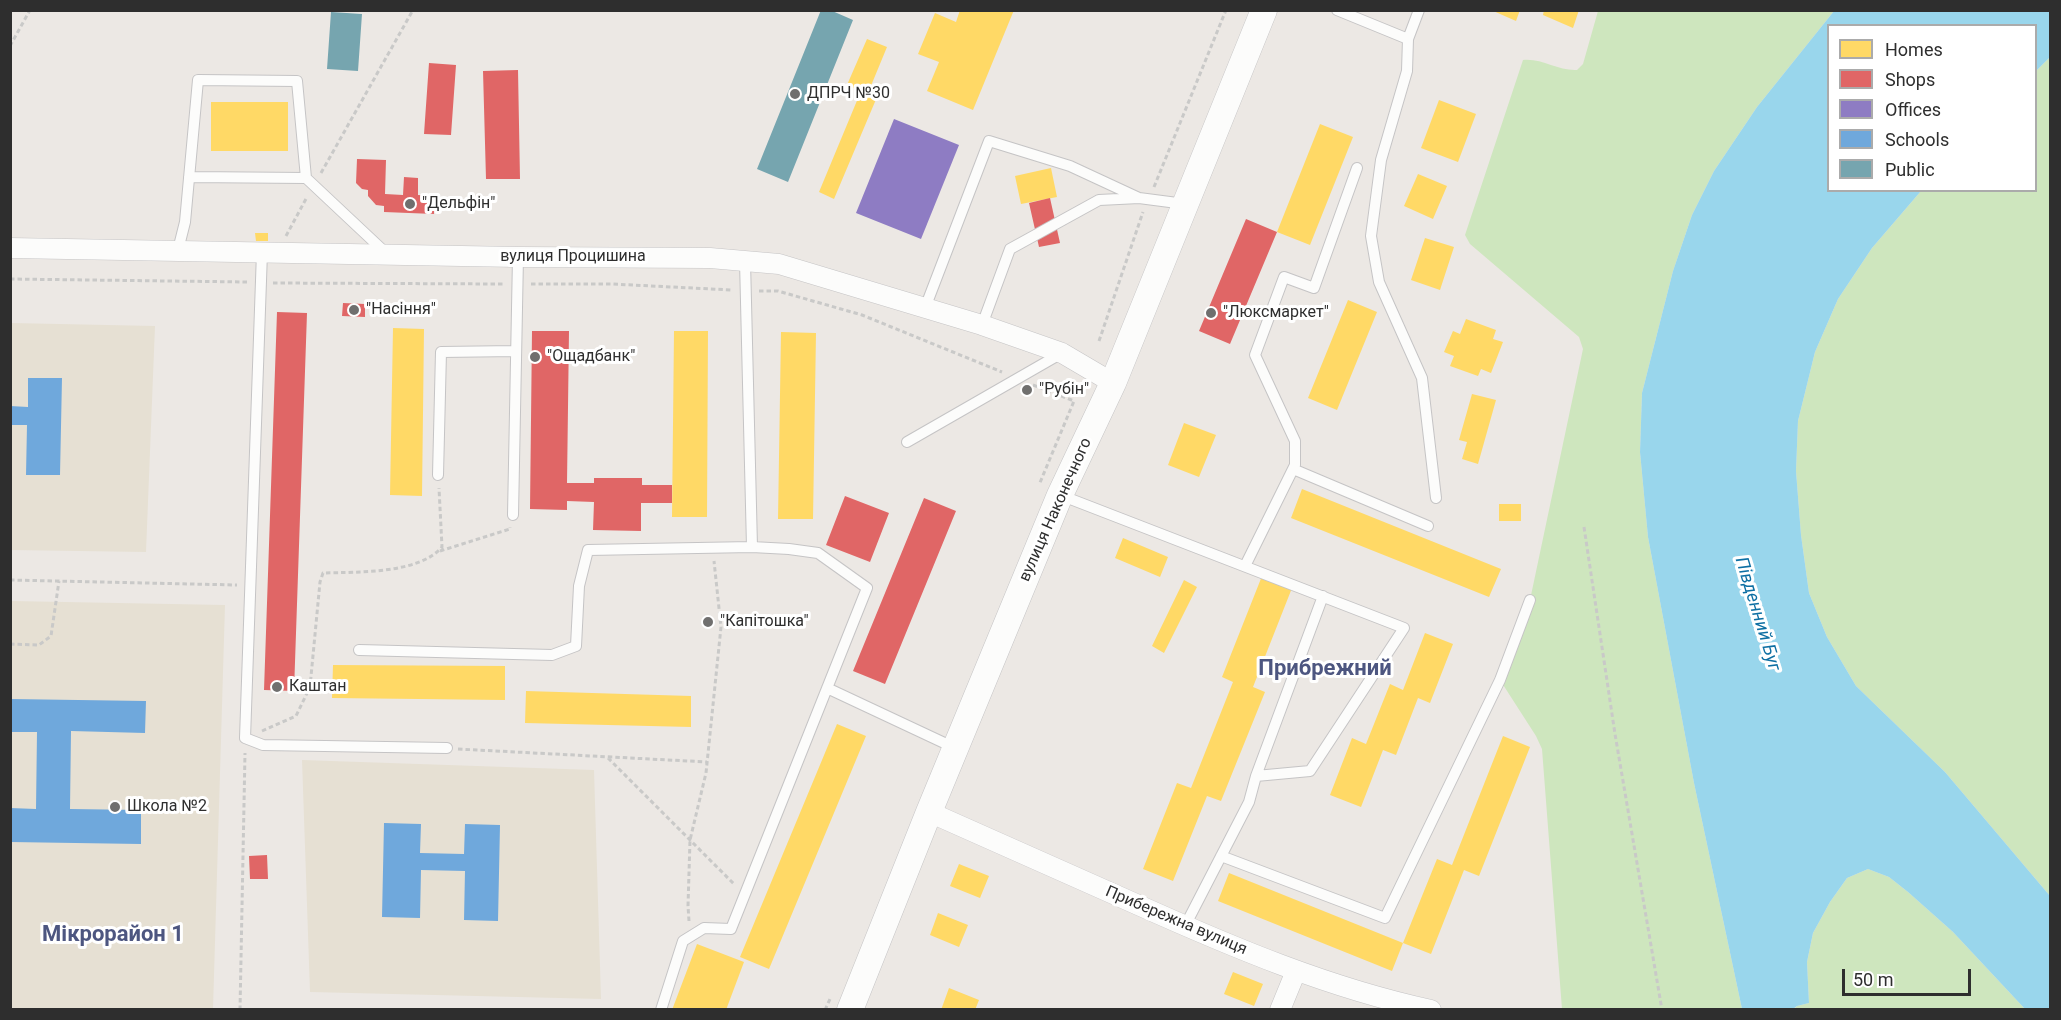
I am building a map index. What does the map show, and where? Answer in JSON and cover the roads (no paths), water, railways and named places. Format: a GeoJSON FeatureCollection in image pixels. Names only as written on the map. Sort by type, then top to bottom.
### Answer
{"type":"FeatureCollection","features":[{"type":"Feature","properties":{"kind":"street","name":"вулиця Наконечного"},"geometry":{"type":"LineString","coordinates":[[840,1004],[955,748],[1049,492],[1113,383],[1264,10]]}},
{"type":"Feature","properties":{"kind":"street","name":"вулиця Процишина"},"geometry":{"type":"LineString","coordinates":[[10,248],[710,258],[779,264],[982,325],[1062,353],[1113,383]]}},
{"type":"Feature","properties":{"kind":"street","name":"Прибережна вулиця"},"geometry":{"type":"LineString","coordinates":[[928,812],[1185,926],[1296,971],[1431,1010]]}},
{"type":"Feature","properties":{"kind":"street"},"geometry":{"type":"LineString","coordinates":[[1280,1010],[1296,971]]}},
{"type":"Feature","properties":{"kind":"lane"},"geometry":{"type":"LineString","coordinates":[[1337,10],[1408,39]]}},
{"type":"Feature","properties":{"kind":"lane"},"geometry":{"type":"LineString","coordinates":[[1419,10],[1408,39],[1407,71],[1381,160],[1371,236],[1379,282],[1422,378],[1436,498]]}},
{"type":"Feature","properties":{"kind":"lane"},"geometry":{"type":"LineString","coordinates":[[178,250],[185,222],[198,80],[297,81],[310,182],[388,255]]}},
{"type":"Feature","properties":{"kind":"lane"},"geometry":{"type":"LineString","coordinates":[[925,308],[989,141],[1070,166],[1144,198]]}},
{"type":"Feature","properties":{"kind":"lane"},"geometry":{"type":"LineString","coordinates":[[1245,566],[1295,465],[1295,441],[1255,355],[1284,278],[1314,288],[1358,168]]}},
{"type":"Feature","properties":{"kind":"lane"},"geometry":{"type":"LineString","coordinates":[[189,177],[310,182]]}},
{"type":"Feature","properties":{"kind":"lane"},"geometry":{"type":"LineString","coordinates":[[982,325],[1010,249],[1099,200],[1144,198],[1187,204]]}},
{"type":"Feature","properties":{"kind":"lane"},"geometry":{"type":"LineString","coordinates":[[270,252],[261,282],[245,738],[264,745],[447,748]]}},
{"type":"Feature","properties":{"kind":"lane"},"geometry":{"type":"LineString","coordinates":[[513,515],[519,257]]}},
{"type":"Feature","properties":{"kind":"lane"},"geometry":{"type":"LineString","coordinates":[[745,261],[752,547]]}},
{"type":"Feature","properties":{"kind":"lane"},"geometry":{"type":"LineString","coordinates":[[438,475],[441,352],[516,351]]}},
{"type":"Feature","properties":{"kind":"lane"},"geometry":{"type":"LineString","coordinates":[[907,442],[1062,353]]}},
{"type":"Feature","properties":{"kind":"lane"},"geometry":{"type":"LineString","coordinates":[[1293,469],[1428,526]]}},
{"type":"Feature","properties":{"kind":"lane"},"geometry":{"type":"LineString","coordinates":[[1049,492],[1404,628],[1310,771],[1257,776]]}},
{"type":"Feature","properties":{"kind":"lane"},"geometry":{"type":"LineString","coordinates":[[359,650],[552,655],[576,646],[579,586],[588,550],[752,547],[789,549],[818,553],[867,588],[731,929],[704,928],[683,941],[661,1010]]}},
{"type":"Feature","properties":{"kind":"lane"},"geometry":{"type":"LineString","coordinates":[[1185,926],[1249,802],[1323,596]]}},
{"type":"Feature","properties":{"kind":"lane"},"geometry":{"type":"LineString","coordinates":[[1221,856],[1384,918],[1500,680],[1530,600]]}},
{"type":"Feature","properties":{"kind":"lane"},"geometry":{"type":"LineString","coordinates":[[827,688],[955,748]]}},
{"type":"Feature","properties":{"kind":"water","name":"Південний Буг"},"geometry":{"type":"Polygon","coordinates":[[[1834,11],[2050,11],[2050,57],[2037,70],[2037,24],[1827,24],[1827,192],[1920,192],[1872,248],[1838,299],[1815,352],[1798,421],[1796,471],[1801,535],[1809,593],[1827,637],[1856,686],[1945,772],[2050,896],[2050,1009],[2025,1009],[1953,932],[1889,877],[1868,869],[1847,878],[1830,902],[1813,933],[1807,962],[1809,1003],[1793,1009],[1742,1009],[1694,783],[1648,537],[1640,452],[1642,393],[1673,271],[1692,215],[1714,171],[1757,107],[1834,11]]]}},
{"type":"Feature","properties":{"kind":"place","name":"ДПРЧ №30"},"geometry":{"type":"Point","coordinates":[795,94]}},
{"type":"Feature","properties":{"kind":"place","name":"\"Дельфін\""},"geometry":{"type":"Point","coordinates":[410,204]}},
{"type":"Feature","properties":{"kind":"place","name":"\"Насіння\""},"geometry":{"type":"Point","coordinates":[354,310]}},
{"type":"Feature","properties":{"kind":"place","name":"\"Люксмаркет\""},"geometry":{"type":"Point","coordinates":[1211,313]}},
{"type":"Feature","properties":{"kind":"place","name":"\"Ощадбанк\""},"geometry":{"type":"Point","coordinates":[535,357]}},
{"type":"Feature","properties":{"kind":"place","name":"\"Рубін\""},"geometry":{"type":"Point","coordinates":[1027,390]}},
{"type":"Feature","properties":{"kind":"place","name":"\"Капітошка\""},"geometry":{"type":"Point","coordinates":[708,622]}},
{"type":"Feature","properties":{"kind":"place","name":"Каштан"},"geometry":{"type":"Point","coordinates":[277,687]}},
{"type":"Feature","properties":{"kind":"place","name":"Школа №2"},"geometry":{"type":"Point","coordinates":[115,807]}},
{"type":"Feature","properties":{"kind":"district","name":"Прибрежний"},"geometry":{"type":"Point","coordinates":[1325,669]}},
{"type":"Feature","properties":{"kind":"district","name":"Мікрорайон 1"},"geometry":{"type":"Point","coordinates":[113,935]}}]}
